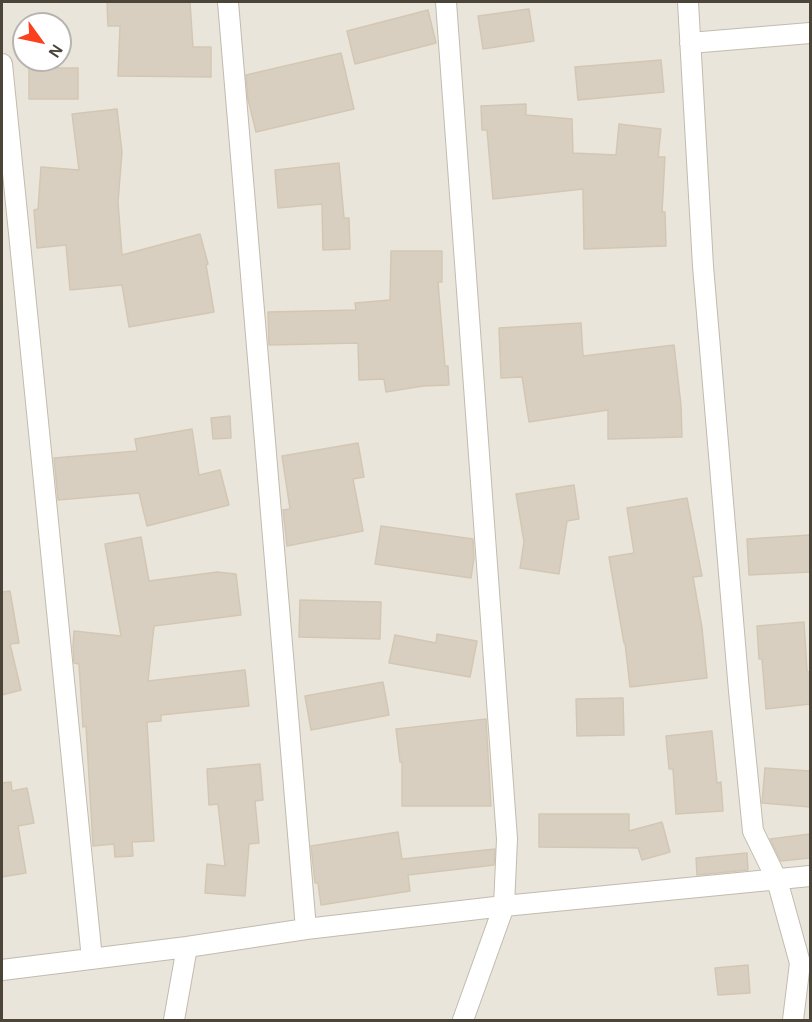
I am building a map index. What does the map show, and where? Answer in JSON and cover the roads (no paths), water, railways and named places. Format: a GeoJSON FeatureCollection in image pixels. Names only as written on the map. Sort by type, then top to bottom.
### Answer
{"type":"FeatureCollection","features":[{"type":"Feature","properties":{"kind":"street"},"geometry":{"type":"LineString","coordinates":[[228,2],[306,929]]}},
{"type":"Feature","properties":{"kind":"street"},"geometry":{"type":"LineString","coordinates":[[446,2],[507,839],[504,906],[463,1020]]}},
{"type":"Feature","properties":{"kind":"street"},"geometry":{"type":"LineString","coordinates":[[688,2],[704,278],[753,831],[777,880],[800,963],[793,1020]]}},
{"type":"Feature","properties":{"kind":"street"},"geometry":{"type":"LineString","coordinates":[[690,43],[810,33]]}},
{"type":"Feature","properties":{"kind":"street"},"geometry":{"type":"LineString","coordinates":[[2,64],[92,959]]}},
{"type":"Feature","properties":{"kind":"street"},"geometry":{"type":"LineString","coordinates":[[2,970],[188,947],[306,929],[504,906],[810,876]]}},
{"type":"Feature","properties":{"kind":"street"},"geometry":{"type":"LineString","coordinates":[[174,1020],[188,947]]}}]}
